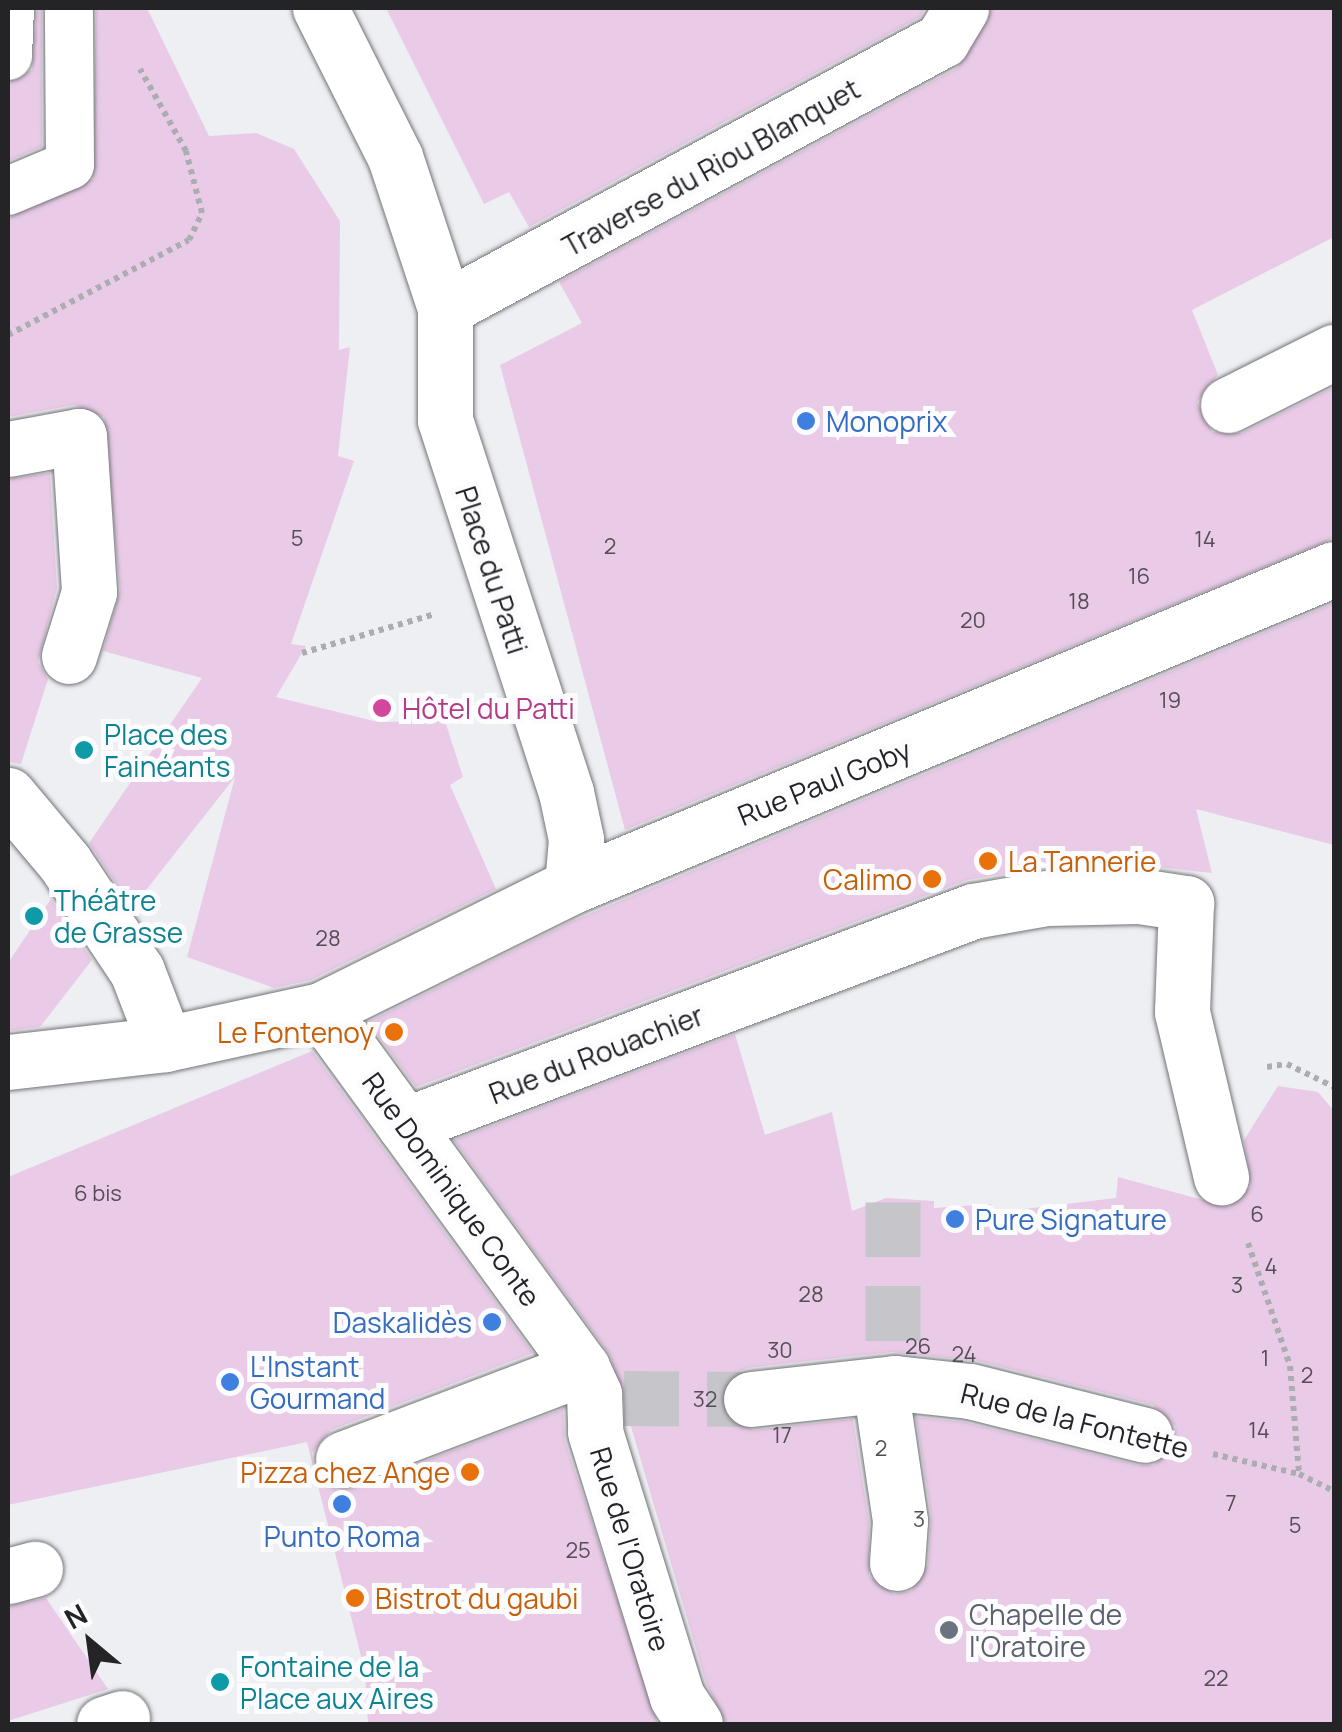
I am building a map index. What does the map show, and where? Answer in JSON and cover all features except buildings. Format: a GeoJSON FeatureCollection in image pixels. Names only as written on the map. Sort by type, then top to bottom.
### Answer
{"type":"FeatureCollection","features":[{"type":"Feature","properties":{"kind":"street","name":"Place du Patti"},"geometry":{"type":"LineString","coordinates":[[320,8],[395,157],[444,308],[444,420],[566,792],[576,840],[572,886]]}},
{"type":"Feature","properties":{"kind":"street","name":"Traverse du Riou Blanquet"},"geometry":{"type":"LineString","coordinates":[[444,308],[942,40],[961,8]]}},
{"type":"Feature","properties":{"kind":"street"},"geometry":{"type":"LineString","coordinates":[[1228,405],[1334,352]]}},
{"type":"Feature","properties":{"kind":"street"},"geometry":{"type":"LineString","coordinates":[[8,450],[79,436],[89,592],[69,656]]}},
{"type":"Feature","properties":{"kind":"street","name":"Rue Paul Goby"},"geometry":{"type":"LineString","coordinates":[[8,1062],[165,1044],[321,1010],[572,886],[1334,569]]}},
{"type":"Feature","properties":{"kind":"street"},"geometry":{"type":"LineString","coordinates":[[8,795],[65,863],[137,971],[165,1044]]}},
{"type":"Feature","properties":{"kind":"street","name":"Rue du Rouachier"},"geometry":{"type":"LineString","coordinates":[[405,1125],[974,911],[1047,898],[1186,903],[1182,1012],[1221,1177]]}},
{"type":"Feature","properties":{"kind":"street","name":"Rue Dominique Conte"},"geometry":{"type":"LineString","coordinates":[[321,1010],[600,1387]]}},
{"type":"Feature","properties":{"kind":"street"},"geometry":{"type":"LineString","coordinates":[[889,1376],[900,1521],[897,1563]]}},
{"type":"Feature","properties":{"kind":"street","name":"Rue de la Fontette"},"geometry":{"type":"LineString","coordinates":[[750,1399],[889,1376],[970,1390],[1145,1435]]}},
{"type":"Feature","properties":{"kind":"street"},"geometry":{"type":"LineString","coordinates":[[343,1459],[600,1387]]}},
{"type":"Feature","properties":{"kind":"street","name":"Rue de l'Oratoire"},"geometry":{"type":"LineString","coordinates":[[600,1387],[596,1432],[677,1698],[691,1723]]}},
{"type":"Feature","properties":{"kind":"lane"},"geometry":{"type":"LineString","coordinates":[[8,56],[10,8]]}},
{"type":"Feature","properties":{"kind":"lane"},"geometry":{"type":"LineString","coordinates":[[8,192],[70,165],[69,8]]}},
{"type":"Feature","properties":{"kind":"path"},"geometry":{"type":"LineString","coordinates":[[8,335],[189,240],[202,213],[186,150],[132,55]]}},
{"type":"Feature","properties":{"kind":"path"},"geometry":{"type":"LineString","coordinates":[[302,653],[500,596]]}},
{"type":"Feature","properties":{"kind":"path"},"geometry":{"type":"LineString","coordinates":[[1287,1064],[1334,1087]]}},
{"type":"Feature","properties":{"kind":"path"},"geometry":{"type":"LineString","coordinates":[[1221,1177],[1290,1366],[1299,1474]]}},
{"type":"Feature","properties":{"kind":"path","name":"Rue de la Fontette"},"geometry":{"type":"LineString","coordinates":[[1145,1435],[1299,1474],[1334,1491]]}},
{"type":"Feature","properties":{"kind":"tunnel"},"geometry":{"type":"LineString","coordinates":[[893,1202],[893,1362]]}},
{"type":"Feature","properties":{"kind":"tunnel"},"geometry":{"type":"LineString","coordinates":[[624,1398],[751,1399]]}},
{"type":"Feature","properties":{"kind":"place","name":"Monoprix"},"geometry":{"type":"Point","coordinates":[806,421]}},
{"type":"Feature","properties":{"kind":"place","name":"Hôtel du Patti"},"geometry":{"type":"Point","coordinates":[382,708]}},
{"type":"Feature","properties":{"kind":"place","name":"Place des Fainéants"},"geometry":{"type":"Point","coordinates":[84,750]}},
{"type":"Feature","properties":{"kind":"place","name":"La Tannerie"},"geometry":{"type":"Point","coordinates":[988,861]}},
{"type":"Feature","properties":{"kind":"place","name":"Calimo"},"geometry":{"type":"Point","coordinates":[932,879]}},
{"type":"Feature","properties":{"kind":"place","name":"Théâtre de Grasse"},"geometry":{"type":"Point","coordinates":[34,916]}},
{"type":"Feature","properties":{"kind":"place","name":"Le Fontenoy"},"geometry":{"type":"Point","coordinates":[394,1032]}},
{"type":"Feature","properties":{"kind":"place","name":"Pure Signature"},"geometry":{"type":"Point","coordinates":[955,1219]}},
{"type":"Feature","properties":{"kind":"place","name":"Daskalidès"},"geometry":{"type":"Point","coordinates":[492,1322]}},
{"type":"Feature","properties":{"kind":"place","name":"L'Instant Gourmand"},"geometry":{"type":"Point","coordinates":[230,1382]}},
{"type":"Feature","properties":{"kind":"place","name":"Pizza chez Ange"},"geometry":{"type":"Point","coordinates":[470,1472]}},
{"type":"Feature","properties":{"kind":"place","name":"Punto Roma"},"geometry":{"type":"Point","coordinates":[342,1504]}},
{"type":"Feature","properties":{"kind":"place","name":"Bistrot du gaubi"},"geometry":{"type":"Point","coordinates":[355,1598]}},
{"type":"Feature","properties":{"kind":"place","name":"Chapelle de l'Oratoire"},"geometry":{"type":"Point","coordinates":[949,1630]}},
{"type":"Feature","properties":{"kind":"place","name":"Fontaine de la Place aux Aires"},"geometry":{"type":"Point","coordinates":[220,1682]}}]}
